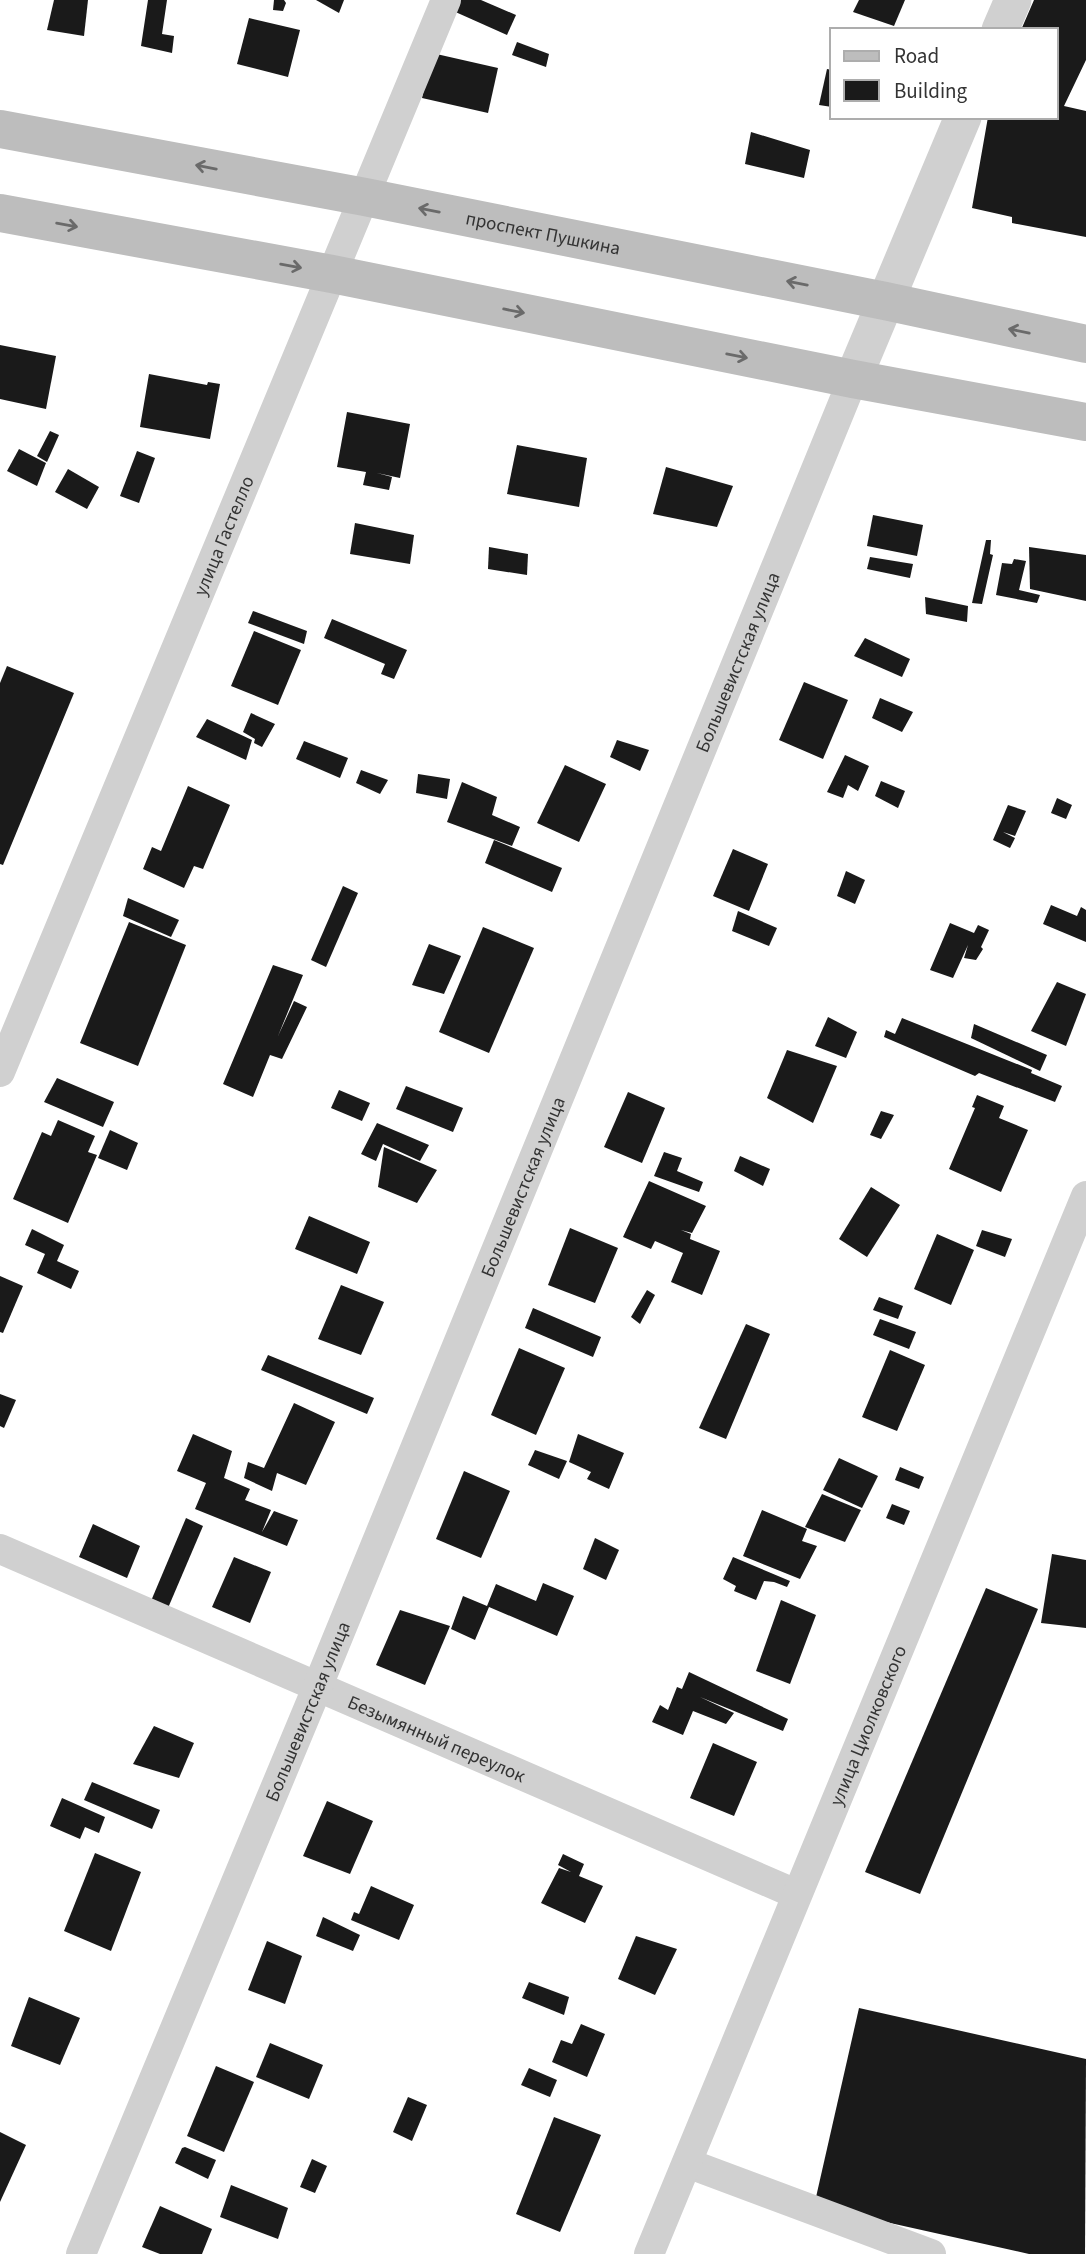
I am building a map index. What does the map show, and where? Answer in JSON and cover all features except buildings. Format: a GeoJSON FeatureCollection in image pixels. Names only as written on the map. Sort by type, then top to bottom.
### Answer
{"type":"FeatureCollection","features":[{"type":"Feature","properties":{"kind":"main road","name":"проспект Пушкина"},"geometry":{"type":"LineString","coordinates":[[0,129],[365,197],[1086,344]]}},
{"type":"Feature","properties":{"kind":"main road"},"geometry":{"type":"LineString","coordinates":[[0,213],[332,274],[853,379],[1086,422]]}},
{"type":"Feature","properties":{"kind":"street","name":"улица Гастелло"},"geometry":{"type":"LineString","coordinates":[[0,1072],[446,0]]}},
{"type":"Feature","properties":{"kind":"street"},"geometry":{"type":"LineString","coordinates":[[1001,28],[1013,0]]}},
{"type":"Feature","properties":{"kind":"street","name":"Большевистская улица"},"geometry":{"type":"LineString","coordinates":[[81,2254],[317,1688],[885,301],[962,119]]}},
{"type":"Feature","properties":{"kind":"street","name":"улица Циолковского"},"geometry":{"type":"LineString","coordinates":[[649,2254],[1086,1196]]}},
{"type":"Feature","properties":{"kind":"street","name":"Безымянный переулок"},"geometry":{"type":"LineString","coordinates":[[0,1549],[796,1894]]}},
{"type":"Feature","properties":{"kind":"street"},"geometry":{"type":"LineString","coordinates":[[687,2163],[930,2254]]}}]}
